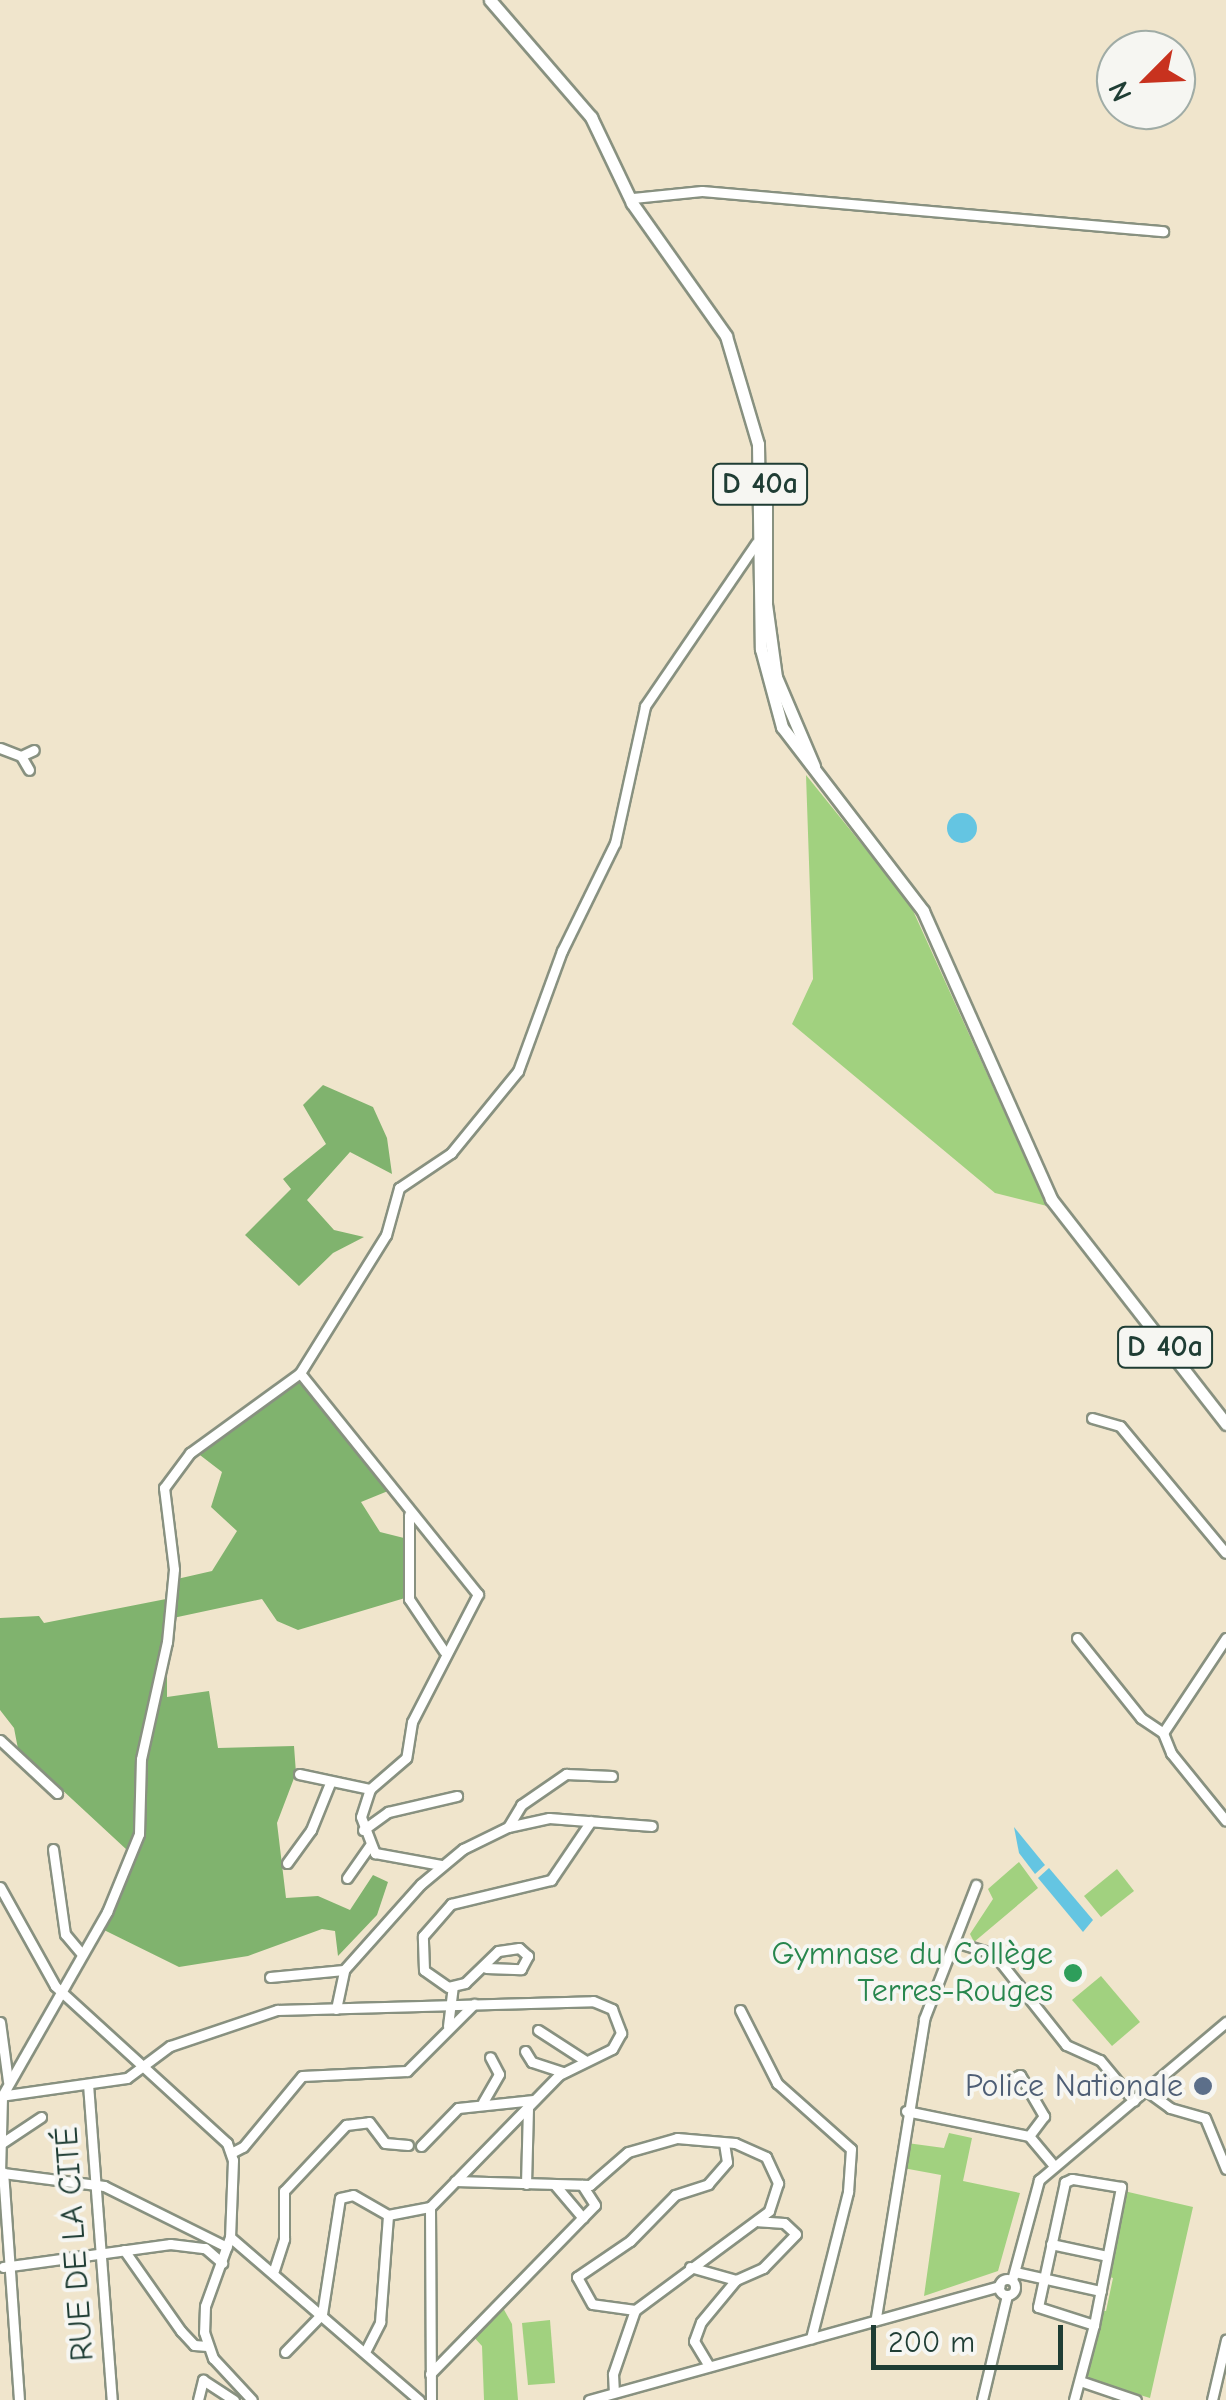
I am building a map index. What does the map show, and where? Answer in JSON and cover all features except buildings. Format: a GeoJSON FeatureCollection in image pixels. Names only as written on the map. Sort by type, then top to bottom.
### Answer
{"type":"FeatureCollection","features":[{"type":"Feature","properties":{"kind":"main road","name":"D 40a"},"geometry":{"type":"LineString","coordinates":[[490,0],[591,117],[642,218],[710,305],[736,359],[759,451],[768,693],[788,739],[923,912],[1051,1200],[1226,1424]]}},
{"type":"Feature","properties":{"kind":"main road","name":"D 40a"},"geometry":{"type":"LineString","coordinates":[[622,180],[717,302],[739,349],[763,453],[761,542]]}},
{"type":"Feature","properties":{"kind":"street"},"geometry":{"type":"LineString","coordinates":[[633,198],[702,191],[1163,231]]}},
{"type":"Feature","properties":{"kind":"street"},"geometry":{"type":"LineString","coordinates":[[19,2400],[3,2267],[1,2102],[8,2081],[107,1912],[140,1828],[141,1759],[168,1642],[174,1569],[164,1488],[190,1452],[300,1374],[380,1245],[402,1183],[451,1153],[518,1070],[586,899],[619,829],[645,706],[761,542]]}},
{"type":"Feature","properties":{"kind":"street"},"geometry":{"type":"LineString","coordinates":[[0,748],[21,756],[29,770]]}},
{"type":"Feature","properties":{"kind":"street"},"geometry":{"type":"LineString","coordinates":[[21,756],[34,750]]}},
{"type":"Feature","properties":{"kind":"street"},"geometry":{"type":"LineString","coordinates":[[300,1374],[478,1594],[444,1651],[412,1722],[404,1762],[370,1789],[363,1830],[369,1846],[383,1856],[442,1865]]}},
{"type":"Feature","properties":{"kind":"street"},"geometry":{"type":"LineString","coordinates":[[1092,1418],[1120,1426],[1226,1552]]}},
{"type":"Feature","properties":{"kind":"street"},"geometry":{"type":"LineString","coordinates":[[408,1510],[409,1599],[444,1651]]}},
{"type":"Feature","properties":{"kind":"street"},"geometry":{"type":"LineString","coordinates":[[1078,1638],[1141,1718],[1163,1733],[1170,1753],[1226,1821]]}},
{"type":"Feature","properties":{"kind":"street"},"geometry":{"type":"LineString","coordinates":[[1163,1733],[1226,1638]]}},
{"type":"Feature","properties":{"kind":"street"},"geometry":{"type":"LineString","coordinates":[[0,1740],[58,1792]]}},
{"type":"Feature","properties":{"kind":"street"},"geometry":{"type":"LineString","coordinates":[[299,1774],[330,1784],[357,1782],[370,1789]]}},
{"type":"Feature","properties":{"kind":"street"},"geometry":{"type":"LineString","coordinates":[[508,1827],[529,1798],[566,1774],[612,1776]]}},
{"type":"Feature","properties":{"kind":"street"},"geometry":{"type":"LineString","coordinates":[[287,1863],[311,1830],[330,1784]]}},
{"type":"Feature","properties":{"kind":"street"},"geometry":{"type":"LineString","coordinates":[[363,1830],[388,1812],[458,1796]]}},
{"type":"Feature","properties":{"kind":"street"},"geometry":{"type":"LineString","coordinates":[[336,2009],[344,1970],[442,1865],[508,1827],[549,1818],[652,1826]]}},
{"type":"Feature","properties":{"kind":"street"},"geometry":{"type":"LineString","coordinates":[[486,1968],[453,1987],[436,1984],[424,1970],[420,1946],[434,1920],[460,1901],[551,1880],[591,1821]]}},
{"type":"Feature","properties":{"kind":"street"},"geometry":{"type":"LineString","coordinates":[[347,1878],[369,1846]]}},
{"type":"Feature","properties":{"kind":"street"},"geometry":{"type":"LineString","coordinates":[[53,1849],[66,1934],[81,1953]]}},
{"type":"Feature","properties":{"kind":"street"},"geometry":{"type":"LineString","coordinates":[[876,2317],[906,2111],[924,2020],[976,1886]]}},
{"type":"Feature","properties":{"kind":"street"},"geometry":{"type":"LineString","coordinates":[[0,1887],[59,1990],[220,2134],[230,2153],[228,2242],[205,2306],[207,2346],[252,2400]]}},
{"type":"Feature","properties":{"kind":"street"},"geometry":{"type":"LineString","coordinates":[[955,1942],[994,1954],[1066,2045],[1100,2060],[1134,2101]]}},
{"type":"Feature","properties":{"kind":"street"},"geometry":{"type":"LineString","coordinates":[[270,1976],[344,1970]]}},
{"type":"Feature","properties":{"kind":"street"},"geometry":{"type":"LineString","coordinates":[[453,1987],[455,2005],[462,2017]]}},
{"type":"Feature","properties":{"kind":"street"},"geometry":{"type":"LineString","coordinates":[[1,2102],[127,2078],[170,2046],[277,2010],[602,2003],[620,2021],[621,2033],[612,2049],[563,2072],[430,2207],[388,2214],[353,2194],[335,2204],[336,2248],[322,2314],[284,2352]]}},
{"type":"Feature","properties":{"kind":"street"},"geometry":{"type":"LineString","coordinates":[[230,2153],[308,2073],[400,2074],[474,2004]]}},
{"type":"Feature","properties":{"kind":"street"},"geometry":{"type":"LineString","coordinates":[[446,2031],[455,2005]]}},
{"type":"Feature","properties":{"kind":"street"},"geometry":{"type":"LineString","coordinates":[[435,2006],[446,2031]]}},
{"type":"Feature","properties":{"kind":"street"},"geometry":{"type":"LineString","coordinates":[[740,2010],[777,2083],[851,2150],[848,2192],[811,2338]]}},
{"type":"Feature","properties":{"kind":"street"},"geometry":{"type":"LineString","coordinates":[[0,2022],[8,2081]]}},
{"type":"Feature","properties":{"kind":"street"},"geometry":{"type":"LineString","coordinates":[[982,2400],[1007,2295],[1015,2290],[1014,2276],[1034,2190],[1054,2166],[1226,2022]]}},
{"type":"Feature","properties":{"kind":"street"},"geometry":{"type":"LineString","coordinates":[[538,2030],[586,2061]]}},
{"type":"Feature","properties":{"kind":"street"},"geometry":{"type":"LineString","coordinates":[[524,2052],[532,2062],[563,2072]]}},
{"type":"Feature","properties":{"kind":"street"},"geometry":{"type":"LineString","coordinates":[[483,2102],[498,2084],[490,2057]]}},
{"type":"Feature","properties":{"kind":"street"},"geometry":{"type":"LineString","coordinates":[[1006,2090],[1008,2080],[1020,2075],[1044,2116],[1029,2136]]}},
{"type":"Feature","properties":{"kind":"street","name":"RUE DE LA CITÉ"},"geometry":{"type":"LineString","coordinates":[[88,2084],[112,2400]]}},
{"type":"Feature","properties":{"kind":"street"},"geometry":{"type":"LineString","coordinates":[[1147,2091],[1170,2108],[1206,2118],[1226,2169]]}},
{"type":"Feature","properties":{"kind":"street"},"geometry":{"type":"LineString","coordinates":[[422,2146],[458,2108],[483,2102],[531,2103]]}},
{"type":"Feature","properties":{"kind":"street"},"geometry":{"type":"LineString","coordinates":[[526,2184],[531,2103]]}},
{"type":"Feature","properties":{"kind":"street"},"geometry":{"type":"LineString","coordinates":[[906,2111],[1029,2136],[1054,2166]]}},
{"type":"Feature","properties":{"kind":"street"},"geometry":{"type":"LineString","coordinates":[[2,2143],[41,2118]]}},
{"type":"Feature","properties":{"kind":"street"},"geometry":{"type":"LineString","coordinates":[[274,2270],[284,2239],[284,2191],[346,2125],[370,2122],[385,2142],[408,2146]]}},
{"type":"Feature","properties":{"kind":"street"},"geometry":{"type":"LineString","coordinates":[[456,2181],[582,2186],[597,2182],[628,2152],[660,2140],[755,2149],[774,2168],[776,2198],[758,2220],[634,2310],[613,2374],[614,2392]]}},
{"type":"Feature","properties":{"kind":"street"},"geometry":{"type":"LineString","coordinates":[[634,2310],[592,2304],[577,2277],[630,2242],[675,2195],[708,2184],[727,2162],[724,2144]]}},
{"type":"Feature","properties":{"kind":"street"},"geometry":{"type":"LineString","coordinates":[[1,2173],[96,2184],[228,2242],[274,2270],[418,2400]]}},
{"type":"Feature","properties":{"kind":"street"},"geometry":{"type":"LineString","coordinates":[[1074,2400],[1094,2325],[1121,2187],[1066,2182],[1044,2279],[1041,2312],[1094,2325]]}},
{"type":"Feature","properties":{"kind":"street"},"geometry":{"type":"LineString","coordinates":[[555,2185],[584,2218]]}},
{"type":"Feature","properties":{"kind":"street"},"geometry":{"type":"LineString","coordinates":[[430,2374],[584,2218],[595,2200],[582,2186]]}},
{"type":"Feature","properties":{"kind":"street"},"geometry":{"type":"LineString","coordinates":[[430,2207],[431,2400]]}},
{"type":"Feature","properties":{"kind":"street"},"geometry":{"type":"LineString","coordinates":[[365,2352],[380,2322],[388,2214]]}},
{"type":"Feature","properties":{"kind":"street"},"geometry":{"type":"LineString","coordinates":[[709,2366],[694,2340],[701,2322],[736,2280],[763,2268],[796,2234],[784,2222],[758,2220]]}},
{"type":"Feature","properties":{"kind":"street"},"geometry":{"type":"LineString","coordinates":[[1051,2244],[1107,2256]]}},
{"type":"Feature","properties":{"kind":"street"},"geometry":{"type":"LineString","coordinates":[[3,2267],[124,2250],[198,2246],[222,2263]]}},
{"type":"Feature","properties":{"kind":"street"},"geometry":{"type":"LineString","coordinates":[[124,2250],[180,2330],[194,2344],[207,2346]]}},
{"type":"Feature","properties":{"kind":"street"},"geometry":{"type":"LineString","coordinates":[[690,2267],[736,2280]]}},
{"type":"Feature","properties":{"kind":"street"},"geometry":{"type":"LineString","coordinates":[[589,2400],[876,2317],[999,2286],[1014,2276],[1100,2290]]}},
{"type":"Feature","properties":{"kind":"street"},"geometry":{"type":"LineString","coordinates":[[999,2286],[1007,2295]]}},
{"type":"Feature","properties":{"kind":"street"},"geometry":{"type":"LineString","coordinates":[[1212,2400],[1226,2340]]}},
{"type":"Feature","properties":{"kind":"street"},"geometry":{"type":"LineString","coordinates":[[198,2400],[198,2383],[208,2381],[234,2400]]}},
{"type":"Feature","properties":{"kind":"street"},"geometry":{"type":"LineString","coordinates":[[1080,2381],[1136,2400]]}},
{"type":"Feature","properties":{"kind":"green space"},"geometry":{"type":"Polygon","coordinates":[[[806,775],[910,904],[1047,1206],[995,1193],[792,1024],[813,979],[806,775]]]}},
{"type":"Feature","properties":{"kind":"green space"},"geometry":{"type":"Polygon","coordinates":[[[323,1085],[373,1107],[387,1138],[392,1174],[350,1152],[307,1200],[334,1230],[364,1237],[333,1253],[299,1286],[245,1235],[291,1189],[283,1179],[326,1144],[303,1105],[323,1085]]]}},
{"type":"Feature","properties":{"kind":"green space"},"geometry":{"type":"Polygon","coordinates":[[[300,1381],[388,1491],[361,1502],[380,1532],[408,1539],[405,1598],[298,1630],[277,1621],[262,1599],[173,1618],[177,1579],[212,1571],[237,1531],[211,1507],[222,1472],[196,1452],[300,1381]]]}},
{"type":"Feature","properties":{"kind":"green space"},"geometry":{"type":"Polygon","coordinates":[[[166,1599],[166,1642],[142,1745],[137,1836],[127,1850],[18,1749],[14,1728],[0,1710],[0,1618],[39,1616],[44,1623],[166,1599]]]}},
{"type":"Feature","properties":{"kind":"green space"},"geometry":{"type":"Polygon","coordinates":[[[167,1666],[167,1697],[209,1691],[218,1748],[294,1746],[296,1773],[277,1823],[286,1898],[318,1896],[350,1910],[373,1875],[388,1882],[377,1915],[338,1956],[335,1931],[322,1929],[248,1956],[179,1967],[104,1930],[140,1847],[142,1773],[167,1666]]]}},
{"type":"Feature","properties":{"kind":"green space"},"geometry":{"type":"Polygon","coordinates":[[[1019,1862],[1038,1888],[974,1942],[970,1934],[993,1899],[988,1889],[1019,1862]]]}},
{"type":"Feature","properties":{"kind":"green space"},"geometry":{"type":"Polygon","coordinates":[[[1117,1869],[1134,1891],[1101,1917],[1084,1896],[1117,1869]]]}},
{"type":"Feature","properties":{"kind":"green space"},"geometry":{"type":"Polygon","coordinates":[[[1101,1976],[1140,2022],[1112,2046],[1072,2000],[1101,1976]]]}},
{"type":"Feature","properties":{"kind":"green space"},"geometry":{"type":"Polygon","coordinates":[[[949,2133],[972,2138],[963,2181],[1020,2193],[998,2271],[924,2296],[941,2175],[903,2168],[907,2143],[944,2148],[949,2133]]]}},
{"type":"Feature","properties":{"kind":"green space"},"geometry":{"type":"Polygon","coordinates":[[[1124,2191],[1193,2207],[1150,2398],[1090,2380],[1086,2372],[1099,2310],[1106,2311],[1113,2278],[1106,2276],[1124,2191]]]}},
{"type":"Feature","properties":{"kind":"green space"},"geometry":{"type":"Polygon","coordinates":[[[502,2306],[512,2324],[518,2400],[484,2400],[482,2346],[472,2335],[502,2306]]]}},
{"type":"Feature","properties":{"kind":"green space"},"geometry":{"type":"Polygon","coordinates":[[[550,2320],[555,2383],[528,2385],[522,2323],[550,2320]]]}},
{"type":"Feature","properties":{"kind":"water"},"geometry":{"type":"Polygon","coordinates":[[[962,813],[972,818],[977,828],[972,838],[962,843],[952,838],[947,828],[952,818],[962,813]]]}},
{"type":"Feature","properties":{"kind":"water"},"geometry":{"type":"Polygon","coordinates":[[[1014,1827],[1045,1865],[1035,1874],[1019,1853],[1014,1827]]]}},
{"type":"Feature","properties":{"kind":"water"},"geometry":{"type":"Polygon","coordinates":[[[1049,1868],[1093,1920],[1083,1932],[1038,1878],[1049,1868]]]}},
{"type":"Feature","properties":{"kind":"place","name":"Gymnase du Collège Terres-Rouges"},"geometry":{"type":"Point","coordinates":[1073,1973]}},
{"type":"Feature","properties":{"kind":"place","name":"Police Nationale"},"geometry":{"type":"Point","coordinates":[1203,2086]}}]}
